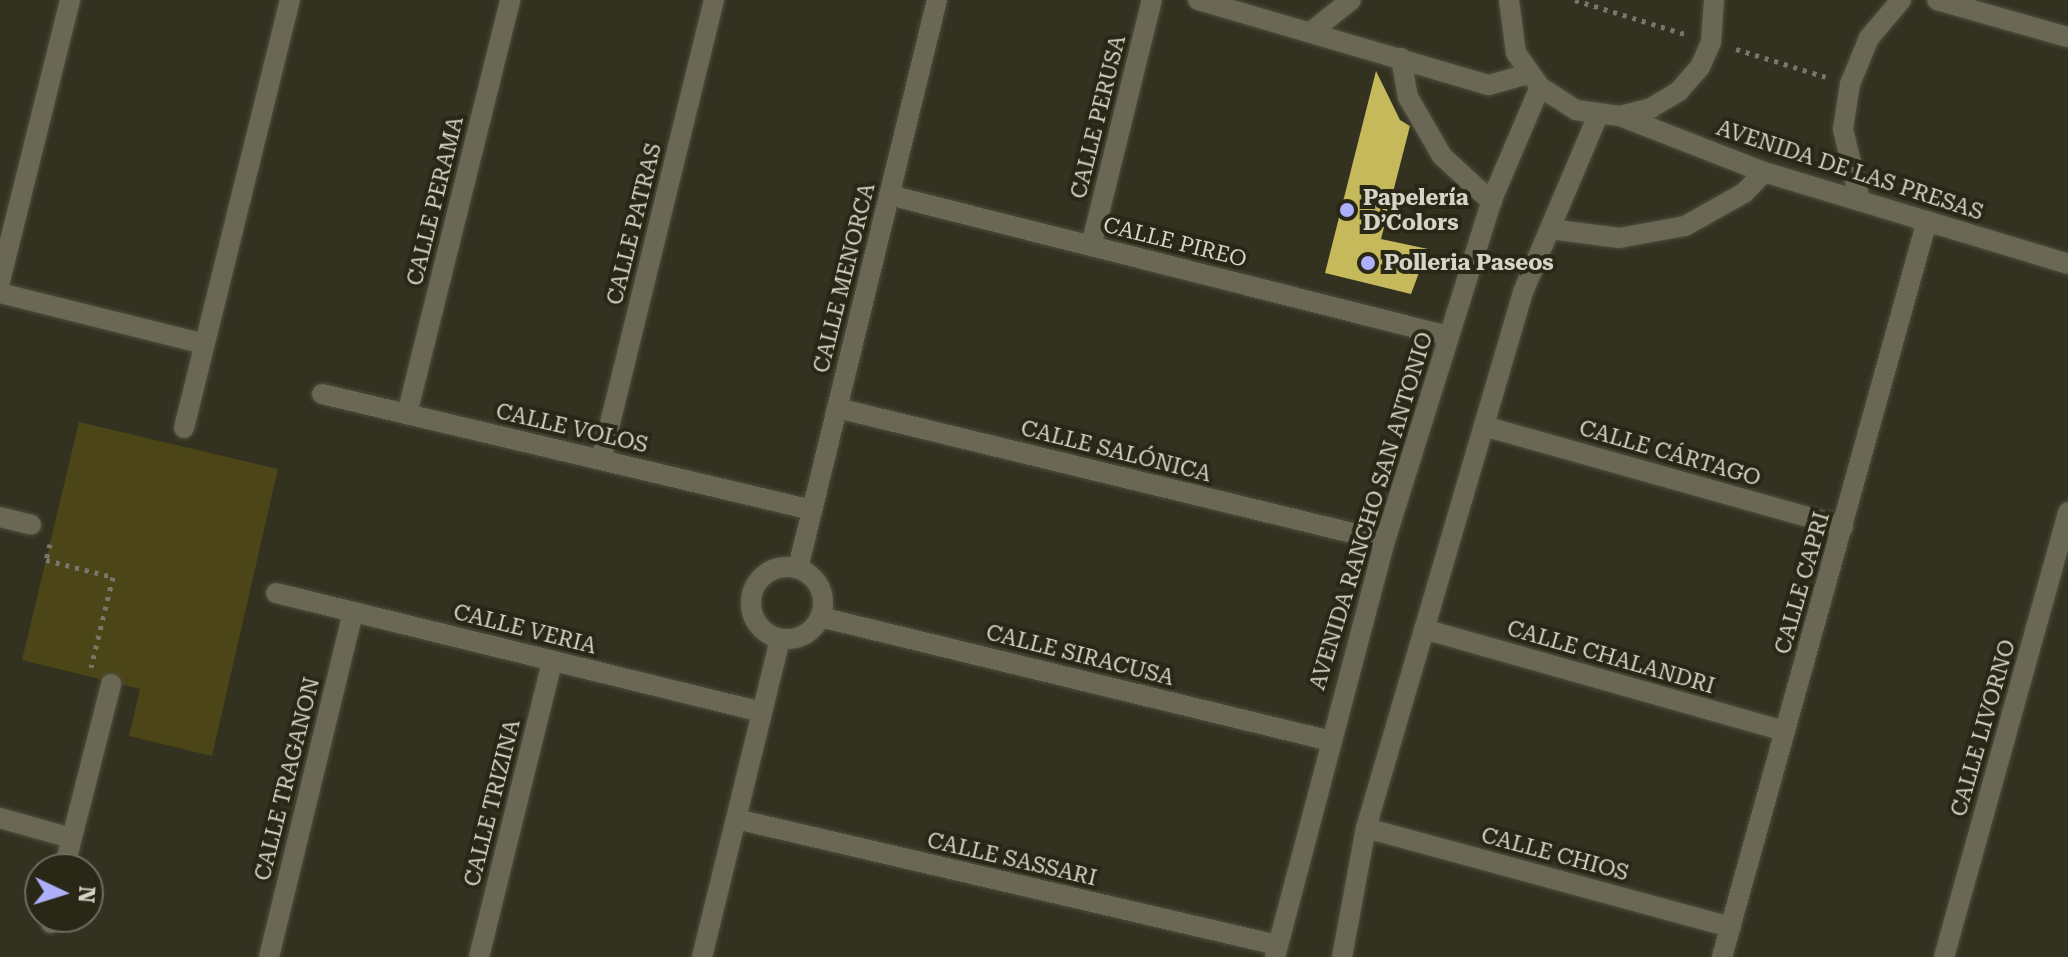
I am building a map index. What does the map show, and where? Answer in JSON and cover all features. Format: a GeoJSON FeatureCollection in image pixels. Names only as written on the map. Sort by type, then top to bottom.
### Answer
{"type":"FeatureCollection","features":[{"type":"Feature","properties":{"kind":"street"},"geometry":{"type":"LineString","coordinates":[[0,281],[70,0]]}},
{"type":"Feature","properties":{"kind":"street"},"geometry":{"type":"LineString","coordinates":[[184,428],[290,0]]}},
{"type":"Feature","properties":{"kind":"street","name":"CALLE PERAMA"},"geometry":{"type":"LineString","coordinates":[[407,414],[510,0]]}},
{"type":"Feature","properties":{"kind":"street","name":"CALLE PATRAS"},"geometry":{"type":"LineString","coordinates":[[601,460],[714,0]]}},
{"type":"Feature","properties":{"kind":"street","name":"CALLE MENORCA"},"geometry":{"type":"LineString","coordinates":[[798,568],[937,0]]}},
{"type":"Feature","properties":{"kind":"street","name":"CALLE PERUSA"},"geometry":{"type":"LineString","coordinates":[[1091,246],[1152,0]]}},
{"type":"Feature","properties":{"kind":"street"},"geometry":{"type":"LineString","coordinates":[[1198,0],[1489,85],[1534,81],[1598,115],[1620,116],[1651,108],[1679,91],[1700,67],[1711,42],[1714,0]]}},
{"type":"Feature","properties":{"kind":"street"},"geometry":{"type":"LineString","coordinates":[[1311,32],[1351,0]]}},
{"type":"Feature","properties":{"kind":"street"},"geometry":{"type":"LineString","coordinates":[[1509,0],[1509,30],[1534,81]]}},
{"type":"Feature","properties":{"kind":"street"},"geometry":{"type":"LineString","coordinates":[[1860,201],[1843,129],[1850,84],[1869,38],[1901,0]]}},
{"type":"Feature","properties":{"kind":"street"},"geometry":{"type":"LineString","coordinates":[[1937,0],[1987,7],[2068,37]]}},
{"type":"Feature","properties":{"kind":"street"},"geometry":{"type":"LineString","coordinates":[[1401,58],[1408,97],[1442,156],[1492,202]]}},
{"type":"Feature","properties":{"kind":"street","name":"AVENIDA RANCHO SAN ANTONIO"},"geometry":{"type":"LineString","coordinates":[[1276,951],[1327,740],[1385,541],[1448,336],[1534,81]]}},
{"type":"Feature","properties":{"kind":"street"},"geometry":{"type":"LineString","coordinates":[[1342,957],[1366,828],[1523,292],[1598,115]]}},
{"type":"Feature","properties":{"kind":"street","name":"AVENIDA DE LAS PRESAS"},"geometry":{"type":"LineString","coordinates":[[1620,116],[1764,172],[2068,264]]}},
{"type":"Feature","properties":{"kind":"street"},"geometry":{"type":"LineString","coordinates":[[1550,229],[1619,238],[1685,226],[1744,193],[1764,172]]}},
{"type":"Feature","properties":{"kind":"street","name":"CALLE PIREO"},"geometry":{"type":"LineString","coordinates":[[889,195],[1448,336]]}},
{"type":"Feature","properties":{"kind":"street","name":"CALLE CAPRI"},"geometry":{"type":"LineString","coordinates":[[1722,957],[1927,221]]}},
{"type":"Feature","properties":{"kind":"street"},"geometry":{"type":"LineString","coordinates":[[0,293],[204,344]]}},
{"type":"Feature","properties":{"kind":"street","name":"CALLE VOLOS"},"geometry":{"type":"LineString","coordinates":[[322,394],[812,510]]}},
{"type":"Feature","properties":{"kind":"street","name":"CALLE SALÓNICA"},"geometry":{"type":"LineString","coordinates":[[837,408],[1385,541]]}},
{"type":"Feature","properties":{"kind":"street","name":"CALLE CÁRTAGO"},"geometry":{"type":"LineString","coordinates":[[1484,426],[1843,527]]}},
{"type":"Feature","properties":{"kind":"street","name":"CALLE LIVORNO"},"geometry":{"type":"LineString","coordinates":[[1944,957],[2068,512]]}},
{"type":"Feature","properties":{"kind":"street"},"geometry":{"type":"LineString","coordinates":[[0,517],[31,525]]}},
{"type":"Feature","properties":{"kind":"street"},"geometry":{"type":"LineString","coordinates":[[798,568],[822,593],[820,617],[804,635],[780,639],[760,627],[752,594],[764,574],[798,568]]}},
{"type":"Feature","properties":{"kind":"street","name":"CALLE VERIA"},"geometry":{"type":"LineString","coordinates":[[276,593],[762,712]]}},
{"type":"Feature","properties":{"kind":"street","name":"CALLE TRAGANON"},"geometry":{"type":"LineString","coordinates":[[269,957],[353,612]]}},
{"type":"Feature","properties":{"kind":"street","name":"CALLE SIRACUSA"},"geometry":{"type":"LineString","coordinates":[[820,617],[1327,740]]}},
{"type":"Feature","properties":{"kind":"street","name":"CALLE CHALANDRI"},"geometry":{"type":"LineString","coordinates":[[1424,629],[1785,731]]}},
{"type":"Feature","properties":{"kind":"street"},"geometry":{"type":"LineString","coordinates":[[702,957],[780,639]]}},
{"type":"Feature","properties":{"kind":"street","name":"CALLE TRIZINA"},"geometry":{"type":"LineString","coordinates":[[479,957],[552,661]]}},
{"type":"Feature","properties":{"kind":"street"},"geometry":{"type":"LineString","coordinates":[[68,853],[111,684]]}},
{"type":"Feature","properties":{"kind":"street"},"geometry":{"type":"LineString","coordinates":[[0,818],[71,838]]}},
{"type":"Feature","properties":{"kind":"street","name":"CALLE SASSARI"},"geometry":{"type":"LineString","coordinates":[[736,819],[1276,951]]}},
{"type":"Feature","properties":{"kind":"street","name":"CALLE CHIOS"},"geometry":{"type":"LineString","coordinates":[[1366,828],[1731,927]]}},
{"type":"Feature","properties":{"kind":"path"},"geometry":{"type":"LineString","coordinates":[[31,525],[53,530],[46,560],[113,577],[89,676],[111,684]]}},
{"type":"Feature","properties":{"kind":"shaded area"},"geometry":{"type":"Polygon","coordinates":[[[79,422],[278,469],[212,756],[129,736],[140,689],[22,660],[79,422]]]}},
{"type":"Feature","properties":{"kind":"building"},"geometry":{"type":"Polygon","coordinates":[[[1376,71],[1400,120],[1410,126],[1381,239],[1428,249],[1411,294],[1325,273],[1376,71]]]}},
{"type":"Feature","properties":{"kind":"place","name":"Papelería D’Colors"},"geometry":{"type":"Point","coordinates":[1347,210]}},
{"type":"Feature","properties":{"kind":"place","name":"Polleria Paseos"},"geometry":{"type":"Point","coordinates":[1368,263]}}]}
